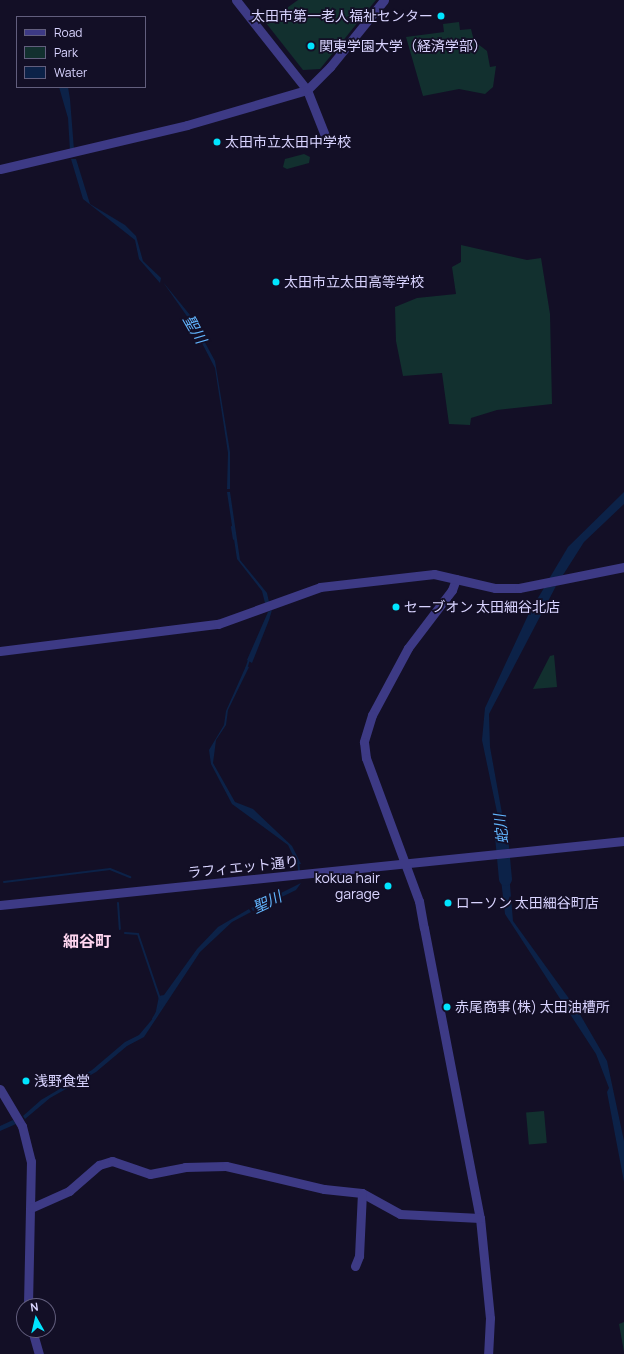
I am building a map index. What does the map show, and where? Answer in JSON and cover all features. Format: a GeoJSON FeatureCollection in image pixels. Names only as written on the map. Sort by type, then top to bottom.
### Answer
{"type":"FeatureCollection","features":[{"type":"Feature","properties":{"kind":"street"},"geometry":{"type":"LineString","coordinates":[[236,0],[307,90],[328,143]]}},
{"type":"Feature","properties":{"kind":"street"},"geometry":{"type":"LineString","coordinates":[[0,169],[75,153],[307,90],[330,67],[384,0]]}},
{"type":"Feature","properties":{"kind":"street"},"geometry":{"type":"LineString","coordinates":[[0,652],[218,624],[320,587],[426,575],[456,579],[495,588],[535,586],[624,567]]}},
{"type":"Feature","properties":{"kind":"street"},"geometry":{"type":"LineString","coordinates":[[456,579],[452,590],[404,655],[372,715],[364,742],[366,758],[419,901],[480,1218],[490,1318],[488,1354]]}},
{"type":"Feature","properties":{"kind":"street","name":"ラフィエット通り"},"geometry":{"type":"LineString","coordinates":[[0,905],[309,875],[405,862],[516,850],[624,841]]}},
{"type":"Feature","properties":{"kind":"street"},"geometry":{"type":"LineString","coordinates":[[0,1089],[14,1109],[28,1142],[31,1208],[28,1298]]}},
{"type":"Feature","properties":{"kind":"street"},"geometry":{"type":"LineString","coordinates":[[31,1208],[69,1191],[99,1165],[112,1161],[150,1174],[185,1167],[226,1166],[324,1189],[362,1193],[400,1214],[480,1218]]}},
{"type":"Feature","properties":{"kind":"street"},"geometry":{"type":"LineString","coordinates":[[355,1266],[359,1256],[362,1193]]}},
{"type":"Feature","properties":{"kind":"street"},"geometry":{"type":"LineString","coordinates":[[34,1338],[39,1354]]}},
{"type":"Feature","properties":{"kind":"green space","name":"関東学園大学（経済学部）"},"geometry":{"type":"Polygon","coordinates":[[[298,0],[376,0],[320,69],[303,70],[266,23],[298,0]]]}},
{"type":"Feature","properties":{"kind":"green space"},"geometry":{"type":"Polygon","coordinates":[[[459,22],[460,30],[471,29],[474,41],[487,51],[490,67],[496,66],[493,87],[485,94],[459,89],[423,96],[406,37],[444,32],[443,24],[459,22]]]}},
{"type":"Feature","properties":{"kind":"green space"},"geometry":{"type":"Polygon","coordinates":[[[304,154],[310,157],[309,163],[287,169],[283,167],[285,159],[304,154]]]}},
{"type":"Feature","properties":{"kind":"green space"},"geometry":{"type":"Polygon","coordinates":[[[461,245],[527,260],[541,258],[550,314],[552,404],[497,410],[471,418],[470,425],[449,424],[442,373],[403,376],[396,341],[395,307],[417,298],[456,294],[452,267],[461,262],[461,245]]]}},
{"type":"Feature","properties":{"kind":"green space"},"geometry":{"type":"Polygon","coordinates":[[[554,655],[557,687],[533,689],[550,656],[554,655]]]}},
{"type":"Feature","properties":{"kind":"green space"},"geometry":{"type":"Polygon","coordinates":[[[544,1111],[547,1143],[529,1144],[526,1113],[544,1111]]]}},
{"type":"Feature","properties":{"kind":"green space"},"geometry":{"type":"Polygon","coordinates":[[[624,1322],[624,1352],[619,1324],[624,1322]]]}},
{"type":"Feature","properties":{"kind":"water"},"geometry":{"type":"Polygon","coordinates":[[[59,88],[68,88],[74,150],[70,151],[68,118],[59,88]]]}},
{"type":"Feature","properties":{"kind":"water"},"geometry":{"type":"Polygon","coordinates":[[[71,159],[76,159],[90,204],[125,225],[136,236],[143,261],[161,278],[160,283],[139,259],[135,240],[83,199],[71,159]]]}},
{"type":"Feature","properties":{"kind":"water"},"geometry":{"type":"Polygon","coordinates":[[[163,282],[190,315],[215,361],[230,452],[230,489],[227,489],[228,453],[215,368],[191,322],[163,282]]]}},
{"type":"Feature","properties":{"kind":"water"},"geometry":{"type":"Polygon","coordinates":[[[227,492],[230,492],[240,560],[267,593],[269,602],[265,603],[262,591],[237,559],[227,492]]]}},
{"type":"Feature","properties":{"kind":"water"},"geometry":{"type":"Polygon","coordinates":[[[624,492],[624,504],[584,542],[563,575],[549,579],[568,547],[624,492]]]}},
{"type":"Feature","properties":{"kind":"water"},"geometry":{"type":"Polygon","coordinates":[[[556,586],[489,714],[490,747],[507,841],[498,842],[497,812],[482,740],[485,708],[530,611],[544,588],[556,586]]]}},
{"type":"Feature","properties":{"kind":"water"},"geometry":{"type":"Polygon","coordinates":[[[272,610],[252,663],[247,660],[268,612],[272,610]]]}},
{"type":"Feature","properties":{"kind":"water"},"geometry":{"type":"Polygon","coordinates":[[[246,666],[249,667],[228,710],[226,725],[216,740],[213,763],[235,802],[253,809],[292,846],[301,864],[297,864],[288,845],[232,804],[211,764],[209,750],[224,725],[226,711],[246,666]]]}},
{"type":"Feature","properties":{"kind":"water"},"geometry":{"type":"Polygon","coordinates":[[[508,861],[513,921],[578,1011],[607,1061],[624,1141],[624,1182],[607,1092],[609,1088],[596,1054],[505,914],[499,862],[508,861]]]}},
{"type":"Feature","properties":{"kind":"water"},"geometry":{"type":"Polygon","coordinates":[[[301,883],[296,890],[253,911],[251,908],[301,883]]]}},
{"type":"Feature","properties":{"kind":"water"},"geometry":{"type":"Polygon","coordinates":[[[249,909],[251,912],[232,922],[200,952],[144,1037],[127,1046],[96,1072],[50,1098],[25,1119],[23,1116],[41,1100],[92,1070],[125,1042],[139,1035],[155,1016],[159,996],[164,995],[197,949],[218,927],[249,909]]]}},
{"type":"Feature","properties":{"kind":"water"},"geometry":{"type":"Polygon","coordinates":[[[13,1120],[16,1124],[0,1131],[0,1126],[13,1120]]]}},
{"type":"Feature","properties":{"kind":"waterway","name":"聖川"},"geometry":{"type":"LineString","coordinates":[[232,527],[234,539]]}},
{"type":"Feature","properties":{"kind":"waterway","name":"聖川"},"geometry":{"type":"LineString","coordinates":[[246,669],[249,660]]}},
{"type":"Feature","properties":{"kind":"waterway","name":"蛇川"},"geometry":{"type":"LineString","coordinates":[[500,825],[505,879]]}},
{"type":"Feature","properties":{"kind":"waterway","name":"聖川"},"geometry":{"type":"LineString","coordinates":[[298,861],[299,871]]}},
{"type":"Feature","properties":{"kind":"waterway"},"geometry":{"type":"LineString","coordinates":[[4,882],[110,869],[130,877]]}},
{"type":"Feature","properties":{"kind":"waterway"},"geometry":{"type":"LineString","coordinates":[[118,903],[120,929]]}},
{"type":"Feature","properties":{"kind":"waterway"},"geometry":{"type":"LineString","coordinates":[[125,933],[138,934],[160,999]]}},
{"type":"Feature","properties":{"kind":"waterway","name":"聖川"},"geometry":{"type":"LineString","coordinates":[[153,1019],[161,1005]]}},
{"type":"Feature","properties":{"kind":"place","name":"太田市第一老人福祉センター"},"geometry":{"type":"Point","coordinates":[441,16]}},
{"type":"Feature","properties":{"kind":"place","name":"関東学園大学（経済学部）"},"geometry":{"type":"Point","coordinates":[311,46]}},
{"type":"Feature","properties":{"kind":"place","name":"太田市立太田中学校"},"geometry":{"type":"Point","coordinates":[217,142]}},
{"type":"Feature","properties":{"kind":"place","name":"太田市立太田高等学校"},"geometry":{"type":"Point","coordinates":[276,282]}},
{"type":"Feature","properties":{"kind":"place","name":"セーブオン 太田細谷北店"},"geometry":{"type":"Point","coordinates":[396,607]}},
{"type":"Feature","properties":{"kind":"place","name":"kokua hair garage"},"geometry":{"type":"Point","coordinates":[388,886]}},
{"type":"Feature","properties":{"kind":"place","name":"ローソン 太田細谷町店"},"geometry":{"type":"Point","coordinates":[448,903]}},
{"type":"Feature","properties":{"kind":"place","name":"赤尾商事(株) 太田油槽所"},"geometry":{"type":"Point","coordinates":[447,1007]}},
{"type":"Feature","properties":{"kind":"place","name":"浅野食堂"},"geometry":{"type":"Point","coordinates":[26,1081]}},
{"type":"Feature","properties":{"kind":"district","name":"細谷町"},"geometry":{"type":"Point","coordinates":[87,941]}}]}
